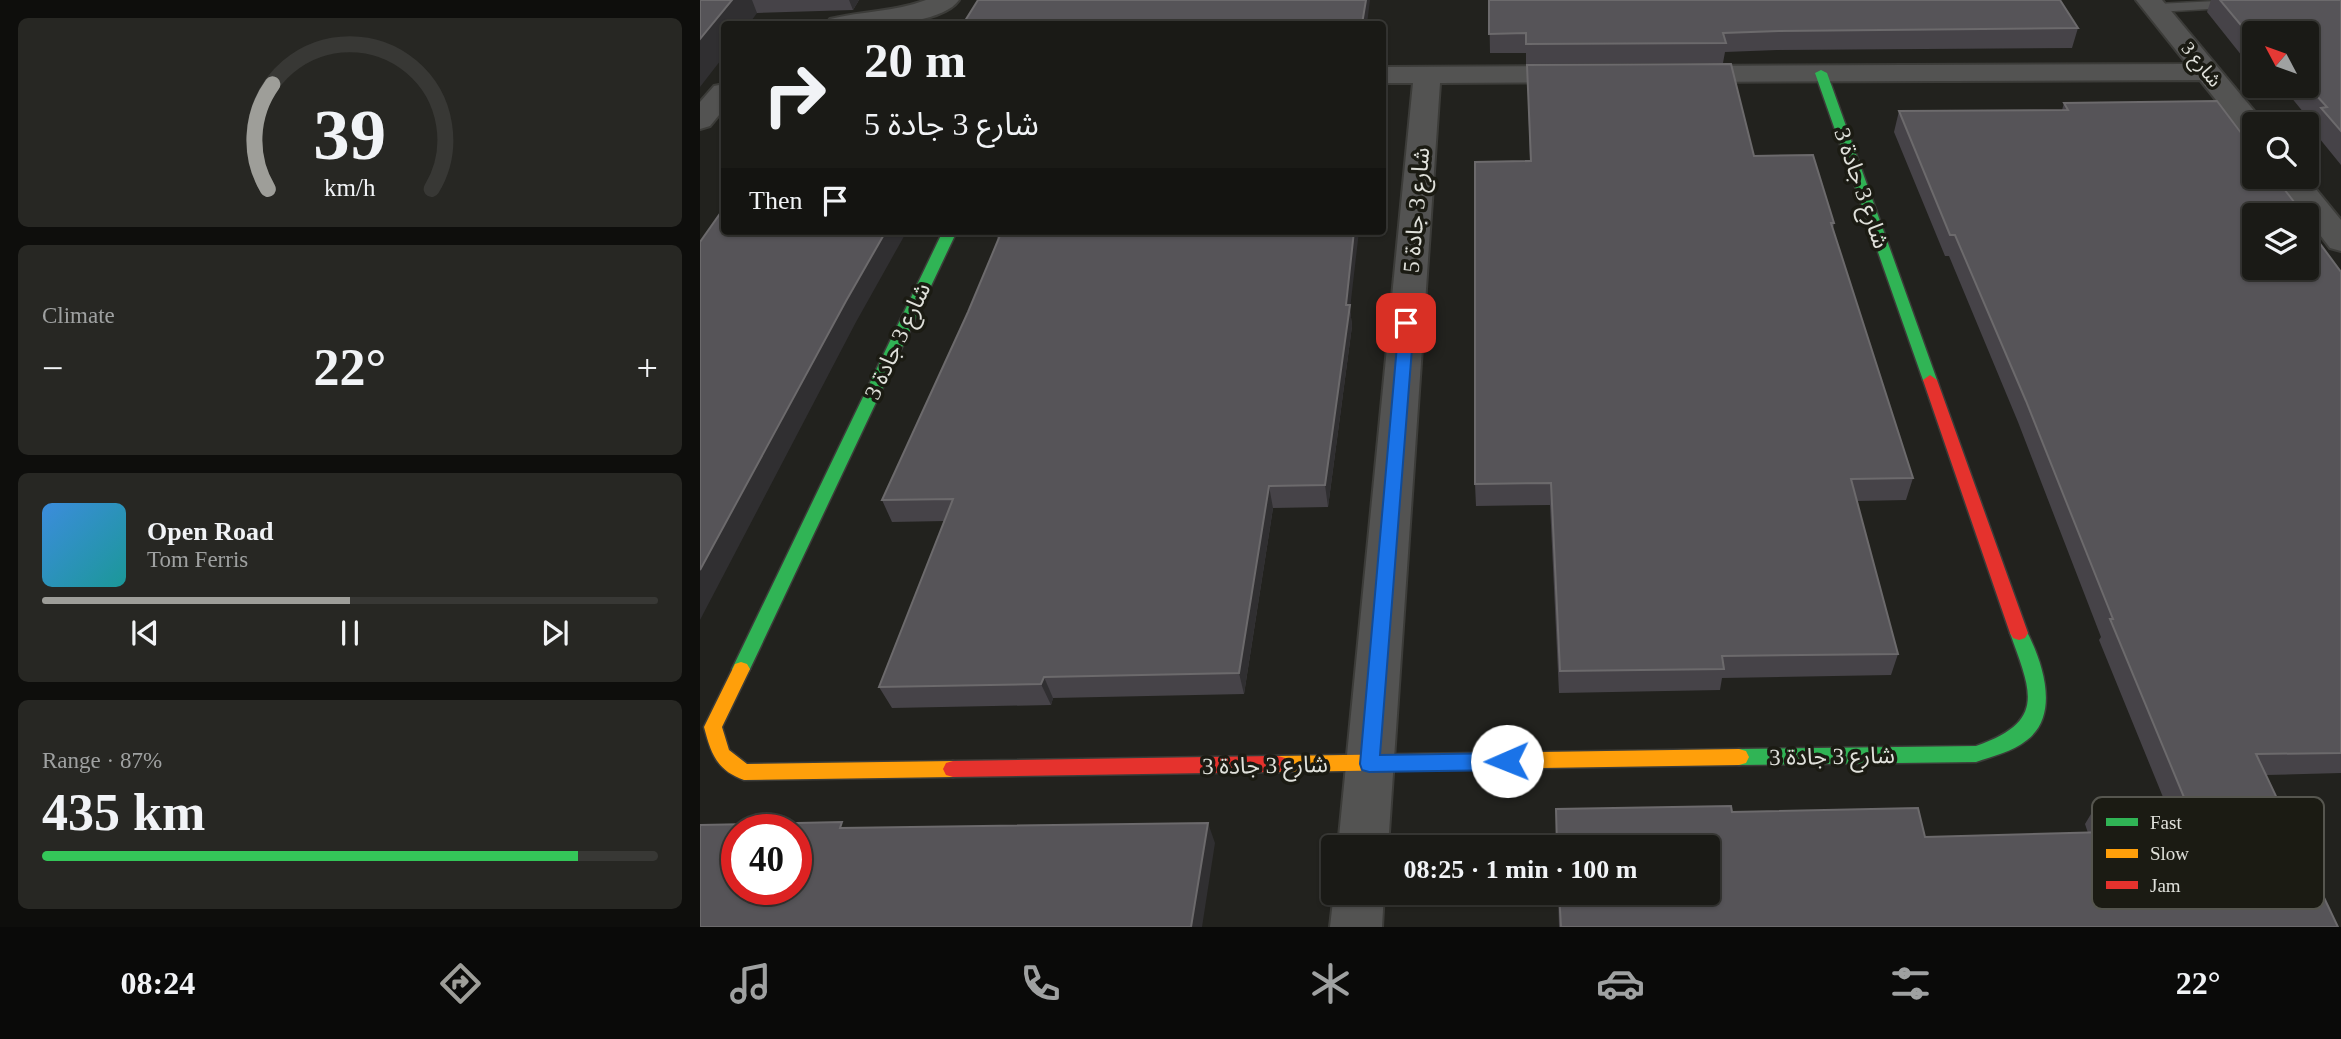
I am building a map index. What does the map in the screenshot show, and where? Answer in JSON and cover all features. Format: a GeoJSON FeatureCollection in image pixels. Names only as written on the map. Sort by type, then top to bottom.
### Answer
{"type":"FeatureCollection","features":[{"type":"Feature","properties":{"kind":"street"},"geometry":{"type":"LineString","coordinates":[[870,21],[917,13],[946,0]]}},
{"type":"Feature","properties":{"kind":"street","name":"شارع 3"},"geometry":{"type":"LineString","coordinates":[[2153,4],[2242,115]]}},
{"type":"Feature","properties":{"kind":"street"},"geometry":{"type":"LineString","coordinates":[[1658,74],[2206,72]]}},
{"type":"Feature","properties":{"kind":"street","name":"شارع 3 جادة 3"},"geometry":{"type":"LineString","coordinates":[[948,235],[713,727],[716,748],[724,761],[744,772],[1976,754],[2003,747],[2030,730],[2039,709],[2037,684],[1821,73]]}},
{"type":"Feature","properties":{"kind":"street"},"geometry":{"type":"LineString","coordinates":[[1386,75],[1604,74]]}},
{"type":"Feature","properties":{"kind":"street","name":"شارع 3 جادة 5"},"geometry":{"type":"LineString","coordinates":[[1364,835],[1427,75]]}},
{"type":"Feature","properties":{"kind":"street"},"geometry":{"type":"LineString","coordinates":[[700,120],[721,96]]}},
{"type":"Feature","properties":{"kind":"street"},"geometry":{"type":"LineString","coordinates":[[2301,189],[2338,232]]}},
{"type":"Feature","properties":{"kind":"street"},"geometry":{"type":"LineString","coordinates":[[1356,927],[1358,905]]}},
{"type":"Feature","properties":{"kind":"lane"},"geometry":{"type":"LineString","coordinates":[[2153,4],[2251,4]]}},
{"type":"Feature","properties":{"kind":"building"},"geometry":{"type":"Polygon","coordinates":[[[700,0],[732,0],[700,39],[700,0]]]}},
{"type":"Feature","properties":{"kind":"building"},"geometry":{"type":"Polygon","coordinates":[[[978,0],[1366,0],[1362,21],[965,21],[978,0]]]}},
{"type":"Feature","properties":{"kind":"building"},"geometry":{"type":"Polygon","coordinates":[[[1489,0],[2060,0],[2078,28],[1779,31],[1723,33],[1726,43],[1526,44],[1526,33],[1489,34],[1489,0]]]}},
{"type":"Feature","properties":{"kind":"building"},"geometry":{"type":"Polygon","coordinates":[[[2220,0],[2341,0],[2341,131],[2321,108],[2327,107],[2319,98],[2319,21],[2242,21],[2242,26],[2220,0]]]}},
{"type":"Feature","properties":{"kind":"building"},"geometry":{"type":"Polygon","coordinates":[[[1731,64],[1754,156],[1813,155],[1834,223],[1831,223],[1913,478],[1851,479],[1898,654],[1722,656],[1724,669],[1560,671],[1551,483],[1475,484],[1475,162],[1531,161],[1527,65],[1731,64]]]}},
{"type":"Feature","properties":{"kind":"building"},"geometry":{"type":"Polygon","coordinates":[[[2217,101],[2242,134],[2242,189],[2284,189],[2295,203],[2242,203],[2242,280],[2319,280],[2319,242],[2341,272],[2341,753],[2256,754],[2276,797],[2184,797],[2110,619],[2113,619],[2026,401],[1955,235],[1950,235],[1899,111],[2068,110],[2064,103],[2217,101]]]}},
{"type":"Feature","properties":{"kind":"building"},"geometry":{"type":"Polygon","coordinates":[[[721,212],[721,235],[884,235],[700,570],[700,242],[721,212]]]}},
{"type":"Feature","properties":{"kind":"building"},"geometry":{"type":"Polygon","coordinates":[[[1000,235],[1354,235],[1346,305],[1350,305],[1325,485],[1269,486],[1239,673],[1044,677],[1041,684],[879,687],[953,499],[882,500],[1000,235]]]}},
{"type":"Feature","properties":{"kind":"building"},"geometry":{"type":"Polygon","coordinates":[[[1731,806],[1732,812],[1918,808],[1925,837],[2092,832],[2092,909],[2324,909],[2324,897],[2338,927],[1561,927],[1560,905],[1720,905],[1720,835],[1557,835],[1556,809],[1731,806]]]}},
{"type":"Feature","properties":{"kind":"building"},"geometry":{"type":"Polygon","coordinates":[[[842,822],[840,828],[1208,823],[1191,927],[700,927],[700,825],[721,825],[721,905],[812,905],[812,823],[842,822]]]}},
{"type":"Feature","properties":{"kind":"traffic: fast"},"geometry":{"type":"LineString","coordinates":[[1821,73],[1930,380]]}},
{"type":"Feature","properties":{"kind":"traffic: fast"},"geometry":{"type":"LineString","coordinates":[[741,669],[948,235]]}},
{"type":"Feature","properties":{"kind":"traffic: fast"},"geometry":{"type":"LineString","coordinates":[[1739,757],[1976,754],[2002,745],[2020,735],[2031,723],[2036,709],[2037,694],[2033,676],[2019,633]]}},
{"type":"Feature","properties":{"kind":"traffic: slow"},"geometry":{"type":"LineString","coordinates":[[741,669],[713,727],[721,755],[744,772],[953,769]]}},
{"type":"Feature","properties":{"kind":"traffic: slow"},"geometry":{"type":"LineString","coordinates":[[1278,764],[1739,757]]}},
{"type":"Feature","properties":{"kind":"traffic: jam"},"geometry":{"type":"LineString","coordinates":[[1930,380],[2019,633]]}},
{"type":"Feature","properties":{"kind":"traffic: jam"},"geometry":{"type":"LineString","coordinates":[[953,769],[1278,764]]}},
{"type":"Feature","properties":{"kind":"route"},"geometry":{"type":"LineString","coordinates":[[1406,323],[1369,764],[1507,761]]}}]}
